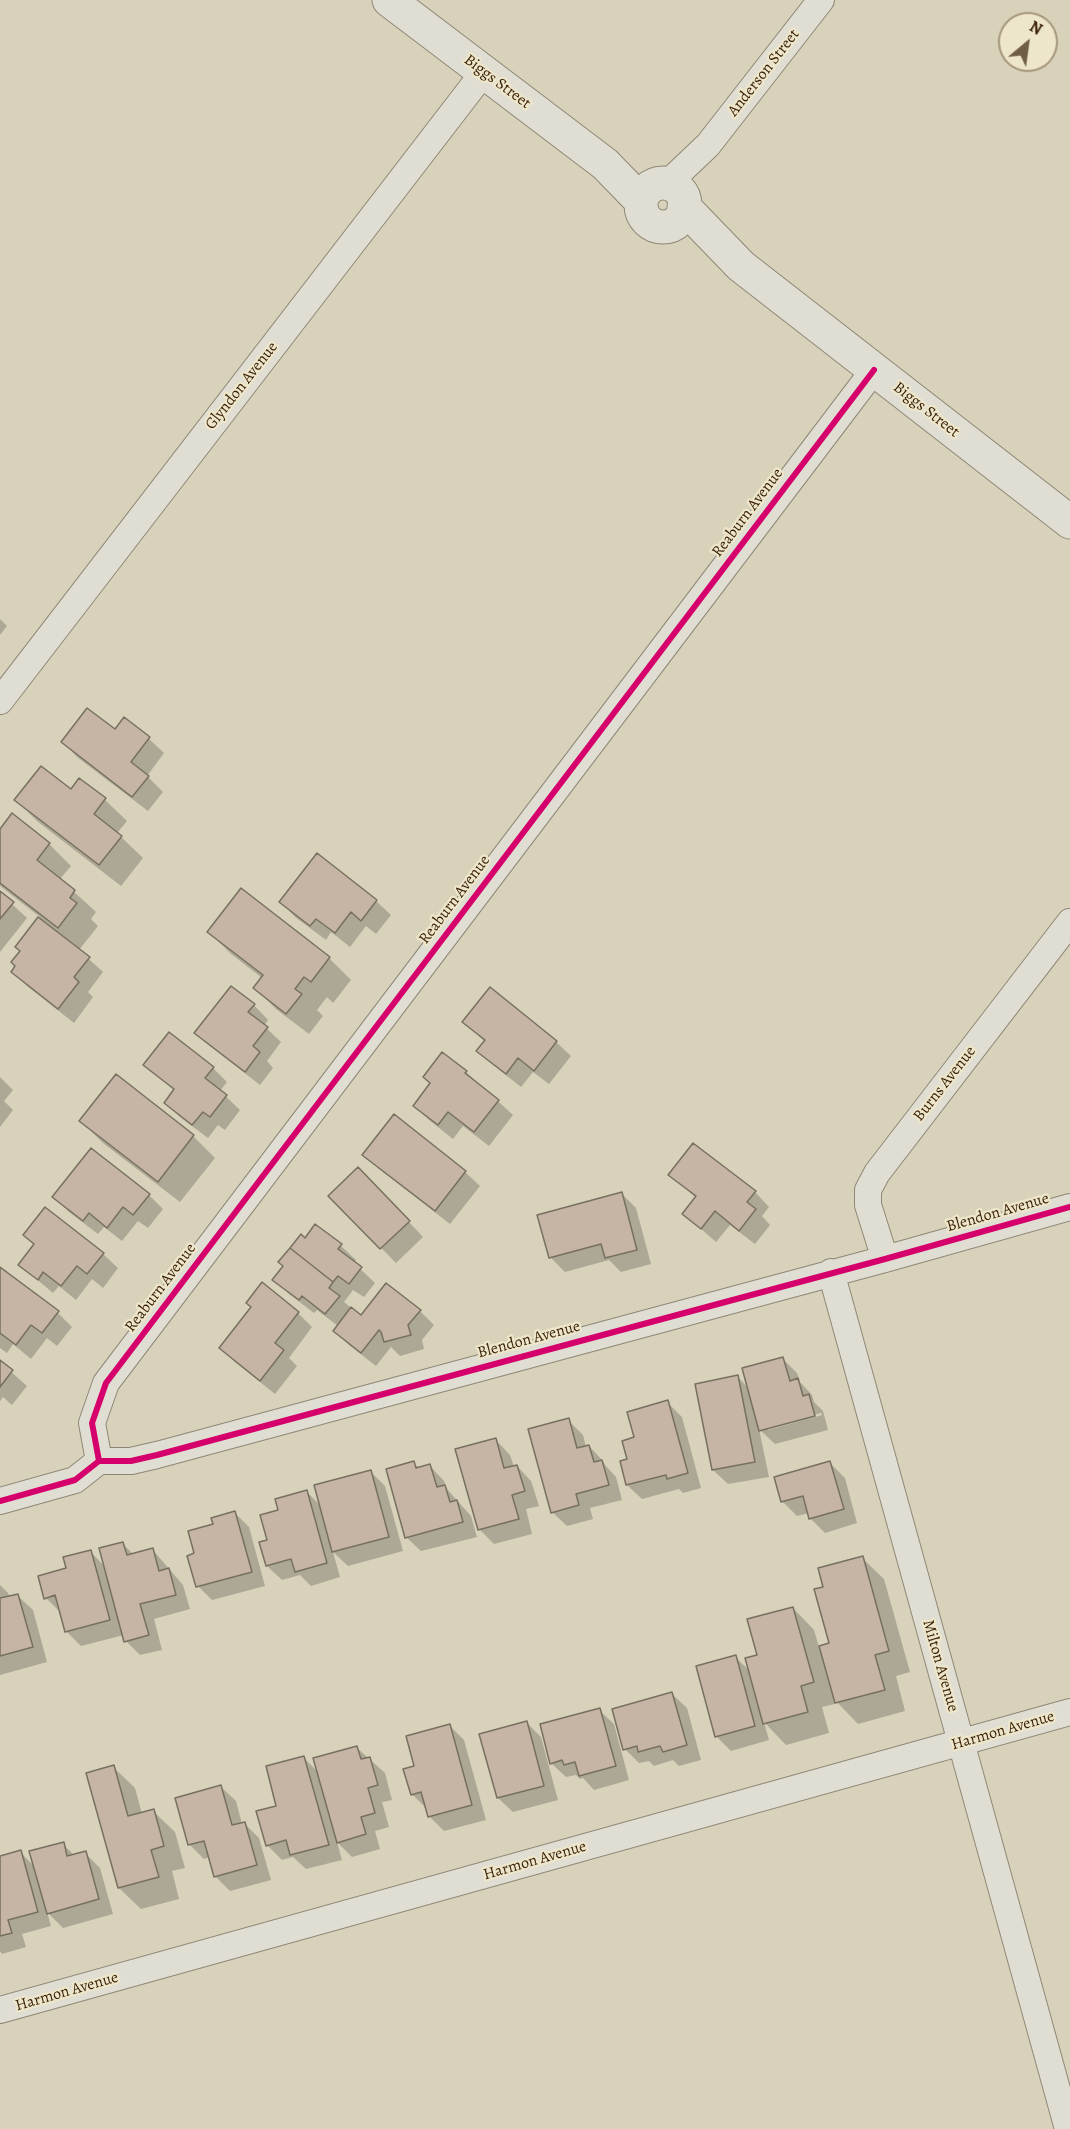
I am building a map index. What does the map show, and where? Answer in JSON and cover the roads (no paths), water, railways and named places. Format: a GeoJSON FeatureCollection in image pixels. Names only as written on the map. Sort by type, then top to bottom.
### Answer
{"type":"FeatureCollection","features":[{"type":"Feature","properties":{"kind":"street","name":"Biggs Street"},"geometry":{"type":"LineString","coordinates":[[389,0],[606,164],[667,199],[741,267],[1070,522]]}},
{"type":"Feature","properties":{"kind":"street","name":"Anderson Street"},"geometry":{"type":"LineString","coordinates":[[667,199],[821,0]]}},
{"type":"Feature","properties":{"kind":"street","name":"Glyndon Avenue"},"geometry":{"type":"LineString","coordinates":[[0,701],[484,72]]}},
{"type":"Feature","properties":{"kind":"street","name":"Reaburn Avenue"},"geometry":{"type":"LineString","coordinates":[[99,1461],[92,1423],[106,1383],[874,370]]}},
{"type":"Feature","properties":{"kind":"street","name":"Burns Avenue"},"geometry":{"type":"LineString","coordinates":[[885,1259],[868,1205],[868,1190],[877,1173],[1070,922]]}},
{"type":"Feature","properties":{"kind":"street","name":"Blendon Avenue"},"geometry":{"type":"LineString","coordinates":[[99,1461],[131,1461],[157,1455],[1070,1207]]}},
{"type":"Feature","properties":{"kind":"street","name":"Milton Avenue"},"geometry":{"type":"LineString","coordinates":[[831,1272],[1068,2129]]}},
{"type":"Feature","properties":{"kind":"street"},"geometry":{"type":"LineString","coordinates":[[0,1501],[75,1480],[99,1461]]}},
{"type":"Feature","properties":{"kind":"street","name":"Harmon Avenue"},"geometry":{"type":"LineString","coordinates":[[0,2010],[1070,1712]]}}]}
